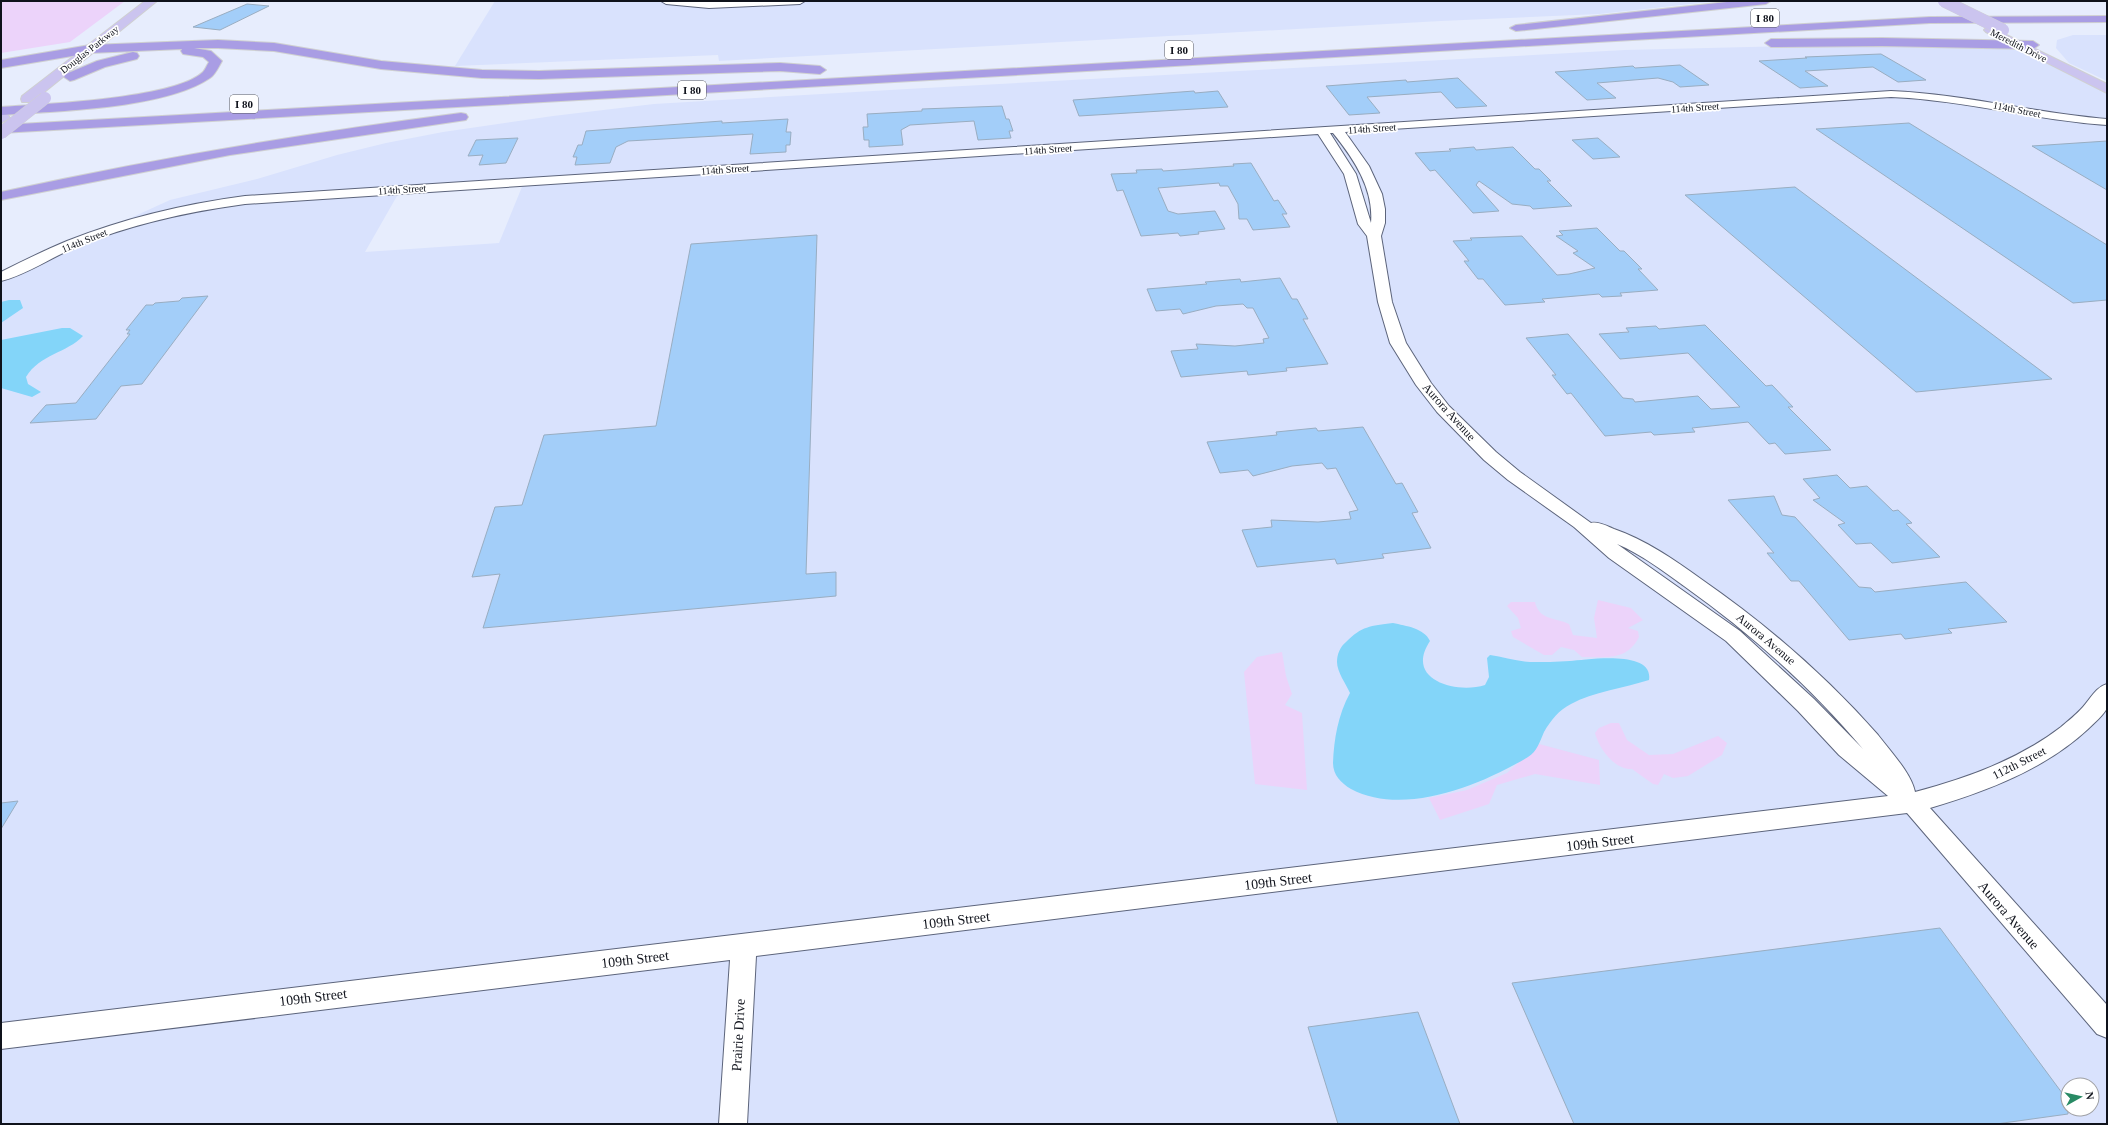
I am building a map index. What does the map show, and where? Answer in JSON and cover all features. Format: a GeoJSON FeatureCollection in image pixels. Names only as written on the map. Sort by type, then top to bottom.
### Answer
{"type":"FeatureCollection","features":[{"type":"Feature","properties":{"kind":"highway"},"geometry":{"type":"LineString","coordinates":[[1667,23],[1507,31],[1766,1]]}},
{"type":"Feature","properties":{"kind":"highway"},"geometry":{"type":"LineString","coordinates":[[1817,15],[1987,8]]}},
{"type":"Feature","properties":{"kind":"highway","name":"I 80"},"geometry":{"type":"LineString","coordinates":[[1,129],[2107,9]]}},
{"type":"Feature","properties":{"kind":"highway"},"geometry":{"type":"LineString","coordinates":[[2024,13],[2107,24]]}},
{"type":"Feature","properties":{"kind":"highway","name":"I 80"},"geometry":{"type":"LineString","coordinates":[[2024,13],[2107,19]]}},
{"type":"Feature","properties":{"kind":"highway"},"geometry":{"type":"LineString","coordinates":[[1273,45],[1460,35]]}},
{"type":"Feature","properties":{"kind":"highway"},"geometry":{"type":"LineString","coordinates":[[1756,43],[1882,42],[2033,45]]}},
{"type":"Feature","properties":{"kind":"highway"},"geometry":{"type":"LineString","coordinates":[[1474,44],[1741,43]]}},
{"type":"Feature","properties":{"kind":"highway"},"geometry":{"type":"LineString","coordinates":[[1,64],[90,49],[189,44],[247,44],[288,49],[381,65],[482,74],[540,75],[780,68],[820,70]]}},
{"type":"Feature","properties":{"kind":"highway"},"geometry":{"type":"LineString","coordinates":[[1,111],[136,99],[163,94],[186,87],[204,78],[214,69],[216,61],[207,54],[198,52],[163,51],[117,60],[70,77]]}},
{"type":"Feature","properties":{"kind":"highway"},"geometry":{"type":"LineString","coordinates":[[1,196],[223,152],[324,135],[463,116],[600,102],[1010,75],[1140,63]]}},
{"type":"Feature","properties":{"kind":"highway","name":"I 80"},"geometry":{"type":"LineString","coordinates":[[1,118],[836,69]]}},
{"type":"Feature","properties":{"kind":"highway"},"geometry":{"type":"LineString","coordinates":[[1,134],[243,115]]}},
{"type":"Feature","properties":{"kind":"main road","name":"Meredith Drive"},"geometry":{"type":"LineString","coordinates":[[1932,1],[2107,89]]}},
{"type":"Feature","properties":{"kind":"main road","name":"Meredith Drive"},"geometry":{"type":"LineString","coordinates":[[1944,1],[2107,81]]}},
{"type":"Feature","properties":{"kind":"main road","name":"Douglas Parkway"},"geometry":{"type":"LineString","coordinates":[[1,134],[107,48],[157,3]]}},
{"type":"Feature","properties":{"kind":"main road","name":"Douglas Parkway"},"geometry":{"type":"LineString","coordinates":[[1,118],[90,49],[157,3]]}},
{"type":"Feature","properties":{"kind":"street"},"geometry":{"type":"LineString","coordinates":[[666,1],[709,5],[800,1]]}},
{"type":"Feature","properties":{"kind":"street","name":"114th Street"},"geometry":{"type":"LineString","coordinates":[[1,277],[79,240],[105,231],[158,214],[221,202],[1892,94],[1963,99],[2055,116],[2107,122]]}},
{"type":"Feature","properties":{"kind":"street","name":"Aurora Avenue"},"geometry":{"type":"LineString","coordinates":[[1337,130],[1360,160],[1371,184],[1379,216],[1379,226],[1374,236]]}},
{"type":"Feature","properties":{"kind":"street","name":"Aurora Avenue"},"geometry":{"type":"LineString","coordinates":[[1322,131],[1350,174],[1365,224],[1374,236],[1390,321],[1398,343],[1424,385],[1443,409],[1490,456],[1514,476],[1580,523],[1616,553],[1733,636],[1806,705],[1847,750],[1912,803],[2107,1025]]}},
{"type":"Feature","properties":{"kind":"street","name":"112th Street"},"geometry":{"type":"LineString","coordinates":[[1912,803],[1944,794],[2003,773],[2054,745],[2099,704],[2107,692]]}},
{"type":"Feature","properties":{"kind":"street","name":"109th Street"},"geometry":{"type":"LineString","coordinates":[[1,1036],[1912,803]]}},
{"type":"Feature","properties":{"kind":"street","name":"Prairie Drive"},"geometry":{"type":"LineString","coordinates":[[733,1124],[744,946]]}},
{"type":"Feature","properties":{"kind":"shaded area"},"geometry":{"type":"Polygon","coordinates":[[[1,1],[125,1],[70,42],[1,53],[1,1]]]}},
{"type":"Feature","properties":{"kind":"shaded area"},"geometry":{"type":"Polygon","coordinates":[[[495,1],[1719,1],[1599,14],[1441,21],[719,61],[718,55],[455,66],[495,1]]]}},
{"type":"Feature","properties":{"kind":"shaded area"},"geometry":{"type":"Polygon","coordinates":[[[2073,35],[2107,35],[2107,81],[2069,63],[2056,48],[2057,40],[2073,35]]]}},
{"type":"Feature","properties":{"kind":"shaded area"},"geometry":{"type":"Polygon","coordinates":[[[1829,45],[2028,49],[2107,89],[2107,1124],[1,1124],[1,277],[170,200],[257,179],[337,155],[386,143],[443,132],[553,116],[654,104],[1625,50],[1829,45]],[[524,182],[401,189],[365,252],[499,243],[524,182]]]}},
{"type":"Feature","properties":{"kind":"shaded area"},"geometry":{"type":"Polygon","coordinates":[[[1598,600],[1631,608],[1643,620],[1628,628],[1638,631],[1639,637],[1634,645],[1622,654],[1607,657],[1582,657],[1574,650],[1561,647],[1552,655],[1544,655],[1513,637],[1511,631],[1521,628],[1518,618],[1507,606],[1511,602],[1535,602],[1537,608],[1544,615],[1569,624],[1573,635],[1597,638],[1594,618],[1598,600]]]}},
{"type":"Feature","properties":{"kind":"shaded area"},"geometry":{"type":"Polygon","coordinates":[[[1282,652],[1286,676],[1292,694],[1285,705],[1302,713],[1307,790],[1255,784],[1244,672],[1257,657],[1282,652]]]}},
{"type":"Feature","properties":{"kind":"shaded area"},"geometry":{"type":"Polygon","coordinates":[[[1611,723],[1619,723],[1627,740],[1649,755],[1673,754],[1718,736],[1727,743],[1722,755],[1688,776],[1673,778],[1664,774],[1658,785],[1653,784],[1632,769],[1619,766],[1608,757],[1600,745],[1595,733],[1599,728],[1611,723]]]}},
{"type":"Feature","properties":{"kind":"shaded area"},"geometry":{"type":"Polygon","coordinates":[[[1539,744],[1599,760],[1600,785],[1535,774],[1497,785],[1489,804],[1440,820],[1429,798],[1467,790],[1507,773],[1539,744]]]}},
{"type":"Feature","properties":{"kind":"water"},"geometry":{"type":"Polygon","coordinates":[[[20,300],[23,308],[1,323],[1,302],[20,300]]]}},
{"type":"Feature","properties":{"kind":"water"},"geometry":{"type":"Polygon","coordinates":[[[62,328],[70,328],[83,336],[77,342],[39,363],[26,377],[28,384],[41,392],[32,397],[1,388],[1,340],[62,328]]]}},
{"type":"Feature","properties":{"kind":"water"},"geometry":{"type":"Polygon","coordinates":[[[1393,623],[1414,628],[1424,633],[1430,641],[1424,654],[1424,666],[1428,674],[1437,681],[1448,685],[1473,687],[1485,685],[1489,677],[1487,658],[1490,655],[1530,662],[1560,662],[1603,658],[1630,660],[1641,664],[1648,670],[1649,680],[1589,696],[1567,706],[1549,723],[1538,746],[1531,755],[1488,778],[1442,794],[1418,799],[1394,800],[1372,797],[1351,789],[1338,778],[1334,771],[1334,745],[1337,727],[1342,710],[1350,693],[1338,670],[1337,659],[1338,653],[1342,646],[1357,633],[1372,626],[1393,623]]]}},
{"type":"Feature","properties":{"kind":"building"},"geometry":{"type":"Polygon","coordinates":[[[247,4],[269,6],[220,30],[193,27],[247,4]]]}},
{"type":"Feature","properties":{"kind":"building"},"geometry":{"type":"Polygon","coordinates":[[[1881,54],[1926,80],[1898,82],[1873,67],[1805,71],[1828,86],[1800,88],[1759,61],[1807,58],[1805,57],[1881,54]]]}},
{"type":"Feature","properties":{"kind":"building"},"geometry":{"type":"Polygon","coordinates":[[[1680,65],[1709,85],[1680,87],[1673,82],[1658,78],[1597,83],[1616,98],[1587,100],[1555,72],[1633,66],[1635,68],[1680,65]]]}},
{"type":"Feature","properties":{"kind":"building"},"geometry":{"type":"Polygon","coordinates":[[[1458,78],[1487,106],[1456,108],[1441,92],[1367,97],[1380,113],[1349,115],[1326,86],[1406,80],[1407,82],[1458,78]]]}},
{"type":"Feature","properties":{"kind":"building"},"geometry":{"type":"Polygon","coordinates":[[[1194,91],[1195,93],[1218,91],[1228,107],[1079,116],[1073,100],[1194,91]]]}},
{"type":"Feature","properties":{"kind":"building"},"geometry":{"type":"Polygon","coordinates":[[[1002,106],[1006,119],[1009,119],[1013,131],[1009,131],[1011,138],[978,140],[974,121],[910,125],[901,130],[903,145],[869,147],[869,140],[864,140],[863,127],[868,127],[867,114],[922,111],[922,109],[1002,106]]]}},
{"type":"Feature","properties":{"kind":"building"},"geometry":{"type":"Polygon","coordinates":[[[788,119],[786,132],[791,132],[790,145],[786,145],[786,152],[750,154],[753,134],[628,141],[616,147],[610,163],[575,165],[577,157],[573,157],[578,145],[582,145],[586,131],[722,121],[722,123],[788,119]]]}},
{"type":"Feature","properties":{"kind":"building"},"geometry":{"type":"Polygon","coordinates":[[[1909,123],[2107,245],[2107,300],[2073,303],[1816,129],[1909,123]]]}},
{"type":"Feature","properties":{"kind":"building"},"geometry":{"type":"Polygon","coordinates":[[[518,138],[506,163],[479,165],[483,155],[468,156],[476,140],[518,138]]]}},
{"type":"Feature","properties":{"kind":"building"},"geometry":{"type":"Polygon","coordinates":[[[1598,138],[1620,157],[1593,159],[1572,140],[1598,138]]]}},
{"type":"Feature","properties":{"kind":"building"},"geometry":{"type":"Polygon","coordinates":[[[2107,141],[2107,190],[2032,146],[2107,141]]]}},
{"type":"Feature","properties":{"kind":"building"},"geometry":{"type":"Polygon","coordinates":[[[1474,147],[1476,150],[1513,147],[1535,169],[1539,169],[1551,181],[1547,181],[1572,206],[1533,209],[1530,206],[1512,204],[1479,181],[1476,185],[1499,211],[1473,213],[1435,170],[1430,171],[1415,153],[1451,151],[1449,149],[1474,147]]]}},
{"type":"Feature","properties":{"kind":"building"},"geometry":{"type":"Polygon","coordinates":[[[1251,163],[1274,201],[1278,200],[1287,214],[1282,214],[1290,227],[1253,230],[1247,219],[1239,219],[1238,204],[1228,186],[1220,186],[1219,183],[1158,188],[1168,211],[1178,214],[1215,211],[1225,229],[1180,236],[1178,233],[1141,236],[1123,190],[1117,191],[1111,174],[1137,173],[1136,170],[1162,169],[1163,171],[1234,166],[1233,164],[1251,163]]]}},
{"type":"Feature","properties":{"kind":"building"},"geometry":{"type":"Polygon","coordinates":[[[1795,187],[2052,379],[1916,392],[1685,195],[1795,187]]]}},
{"type":"Feature","properties":{"kind":"building"},"geometry":{"type":"Polygon","coordinates":[[[1597,228],[1620,251],[1624,251],[1642,269],[1638,269],[1658,290],[1620,293],[1622,296],[1602,297],[1599,294],[1542,299],[1545,302],[1505,305],[1483,279],[1478,279],[1464,261],[1469,261],[1453,241],[1472,240],[1470,238],[1522,236],[1557,275],[1569,274],[1595,268],[1573,253],[1578,251],[1556,236],[1563,235],[1559,231],[1597,228]]]}},
{"type":"Feature","properties":{"kind":"building"},"geometry":{"type":"Polygon","coordinates":[[[817,235],[806,574],[836,572],[836,596],[483,628],[500,574],[472,577],[495,507],[522,505],[544,435],[656,426],[691,244],[817,235]]]}},
{"type":"Feature","properties":{"kind":"building"},"geometry":{"type":"Polygon","coordinates":[[[1280,278],[1292,299],[1297,299],[1308,319],[1303,319],[1328,364],[1286,368],[1287,371],[1248,375],[1247,371],[1181,377],[1171,351],[1198,349],[1196,344],[1235,346],[1264,343],[1263,339],[1269,338],[1253,308],[1247,308],[1243,304],[1216,306],[1183,314],[1180,309],[1156,311],[1147,289],[1207,284],[1205,282],[1240,279],[1241,282],[1280,278]]]}},
{"type":"Feature","properties":{"kind":"building"},"geometry":{"type":"Polygon","coordinates":[[[208,296],[142,384],[121,386],[96,419],[30,423],[46,405],[76,403],[130,334],[127,334],[130,330],[126,330],[146,305],[179,301],[182,298],[208,296]]]}},
{"type":"Feature","properties":{"kind":"building"},"geometry":{"type":"Polygon","coordinates":[[[1705,325],[1766,386],[1772,385],[1793,407],[1788,407],[1831,450],[1785,454],[1775,443],[1769,444],[1748,422],[1692,428],[1695,432],[1654,435],[1651,432],[1605,436],[1571,393],[1567,394],[1552,375],[1556,375],[1526,338],[1568,334],[1623,398],[1633,399],[1635,402],[1698,396],[1711,409],[1740,407],[1688,353],[1620,359],[1599,334],[1629,332],[1626,328],[1656,326],[1659,329],[1705,325]]]}},
{"type":"Feature","properties":{"kind":"building"},"geometry":{"type":"Polygon","coordinates":[[[1363,427],[1396,484],[1402,483],[1418,512],[1412,513],[1431,548],[1382,554],[1384,558],[1337,564],[1335,559],[1257,567],[1242,530],[1272,527],[1271,520],[1318,522],[1351,519],[1349,512],[1358,510],[1336,468],[1327,469],[1322,463],[1292,466],[1253,476],[1248,470],[1220,473],[1207,442],[1277,435],[1276,432],[1316,428],[1318,431],[1363,427]]]}},
{"type":"Feature","properties":{"kind":"building"},"geometry":{"type":"Polygon","coordinates":[[[1837,475],[1850,488],[1867,486],[1893,511],[1898,510],[1912,523],[1906,524],[1940,557],[1892,563],[1871,543],[1856,544],[1838,525],[1845,523],[1813,500],[1820,498],[1803,479],[1837,475]]]}},
{"type":"Feature","properties":{"kind":"building"},"geometry":{"type":"Polygon","coordinates":[[[1774,496],[1782,515],[1795,517],[1859,587],[1871,588],[1875,592],[1966,582],[2007,622],[1948,629],[1952,633],[1905,639],[1901,634],[1849,640],[1799,581],[1791,581],[1767,553],[1774,553],[1728,500],[1774,496]]]}},
{"type":"Feature","properties":{"kind":"building"},"geometry":{"type":"Polygon","coordinates":[[[18,801],[1,829],[1,803],[18,801]]]}},
{"type":"Feature","properties":{"kind":"building"},"geometry":{"type":"Polygon","coordinates":[[[1940,928],[2060,1090],[2060,1115],[1996,1124],[1574,1124],[1512,983],[1940,928]]]}},
{"type":"Feature","properties":{"kind":"building"},"geometry":{"type":"Polygon","coordinates":[[[1418,1012],[1460,1124],[1338,1124],[1308,1027],[1418,1012]]]}}]}
